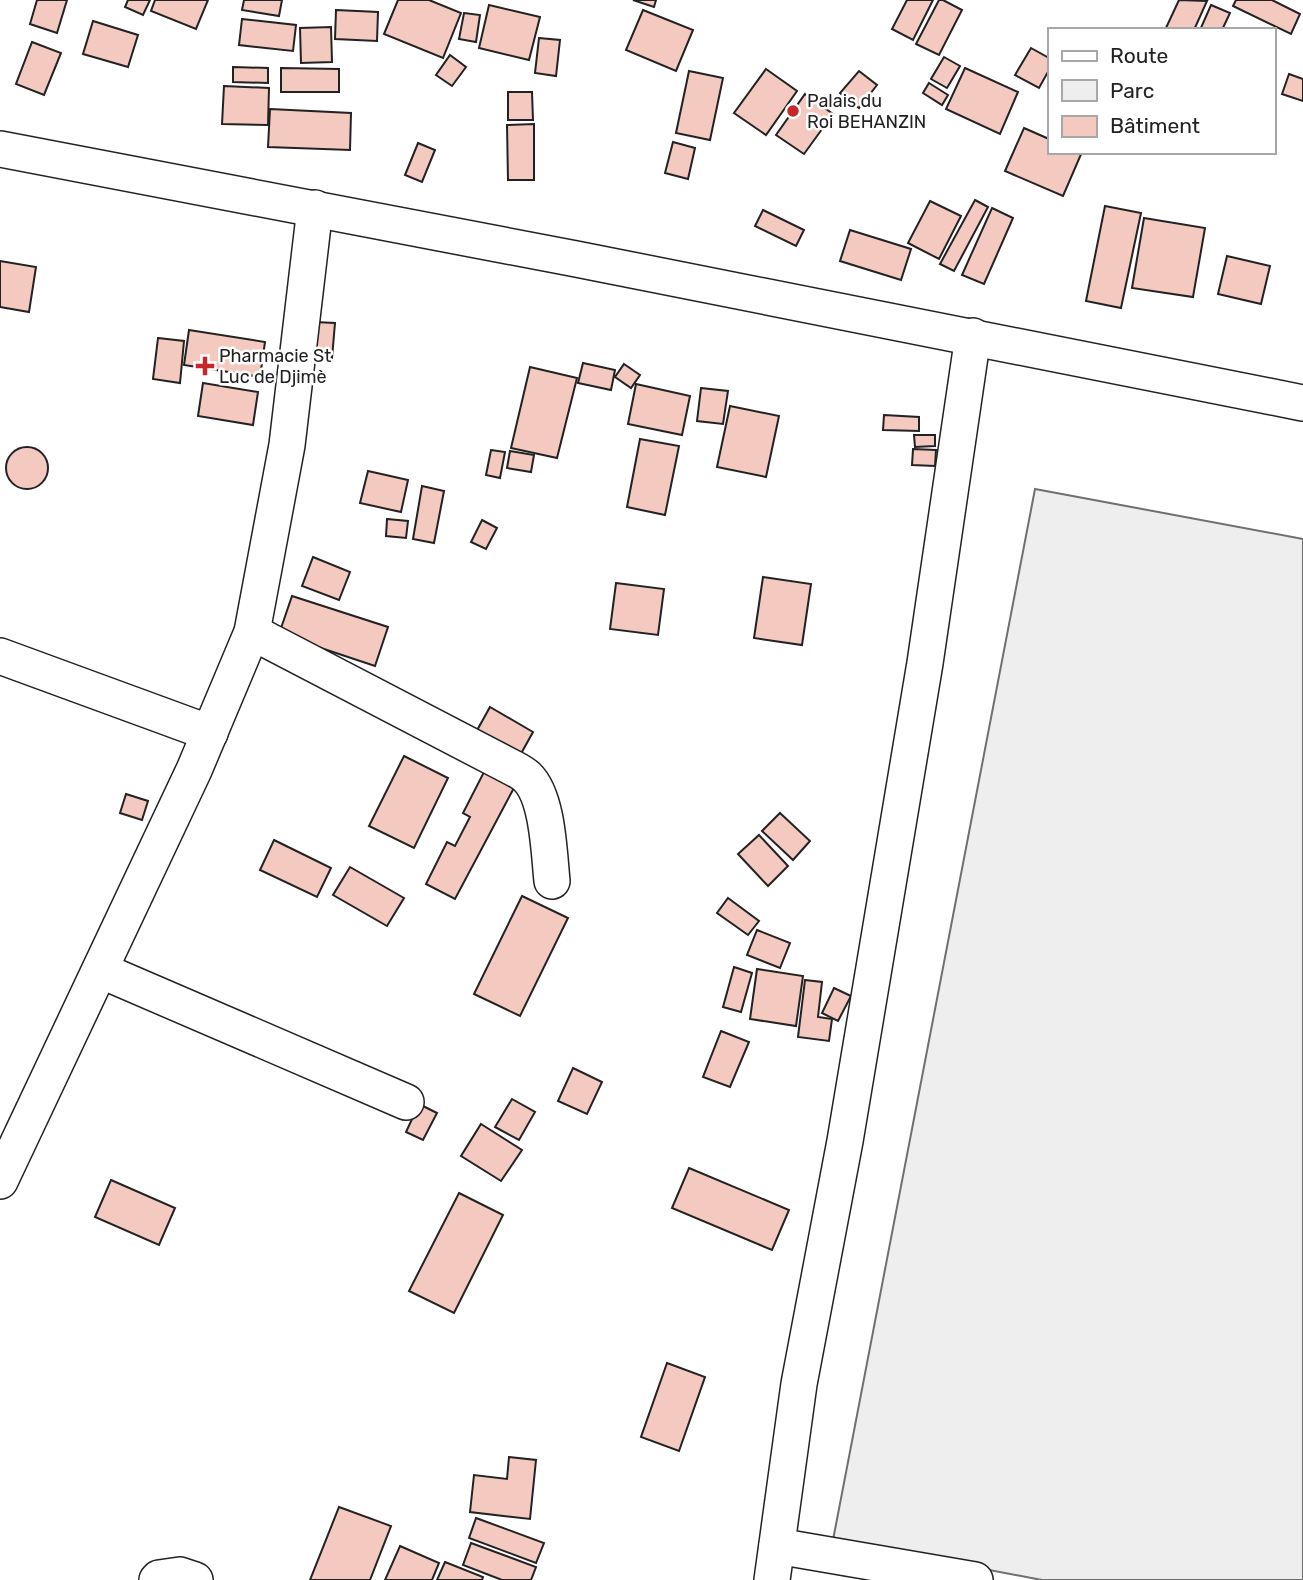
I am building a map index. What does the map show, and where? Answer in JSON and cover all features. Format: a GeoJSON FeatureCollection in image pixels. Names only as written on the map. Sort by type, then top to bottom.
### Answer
{"type":"FeatureCollection","features":[{"type":"Feature","properties":{"kind":"street"},"geometry":{"type":"LineString","coordinates":[[0,149],[973,336],[1303,403]]}},
{"type":"Feature","properties":{"kind":"street"},"geometry":{"type":"LineString","coordinates":[[0,1181],[194,770],[252,632],[287,445],[315,208]]}},
{"type":"Feature","properties":{"kind":"street"},"geometry":{"type":"LineString","coordinates":[[772,1580],[799,1384],[845,1141],[925,663],[973,336]]}},
{"type":"Feature","properties":{"kind":"street"},"geometry":{"type":"LineString","coordinates":[[252,632],[527,776],[538,792],[544,812],[552,881]]}},
{"type":"Feature","properties":{"kind":"street"},"geometry":{"type":"LineString","coordinates":[[0,656],[210,733]]}},
{"type":"Feature","properties":{"kind":"street"},"geometry":{"type":"LineString","coordinates":[[100,970],[406,1102]]}},
{"type":"Feature","properties":{"kind":"street"},"geometry":{"type":"LineString","coordinates":[[777,1546],[975,1580]]}},
{"type":"Feature","properties":{"kind":"street"},"geometry":{"type":"LineString","coordinates":[[157,1580],[180,1575],[195,1580]]}},
{"type":"Feature","properties":{"kind":"green space"},"geometry":{"type":"Polygon","coordinates":[[[1035,489],[1303,539],[1303,1580],[1042,1580],[833,1540],[1035,489]]]}},
{"type":"Feature","properties":{"kind":"building"},"geometry":{"type":"Polygon","coordinates":[[[37,0],[67,0],[57,33],[30,24],[37,0]]]}},
{"type":"Feature","properties":{"kind":"building"},"geometry":{"type":"Polygon","coordinates":[[[128,0],[150,0],[143,15],[125,7],[128,0]]]}},
{"type":"Feature","properties":{"kind":"building"},"geometry":{"type":"Polygon","coordinates":[[[155,0],[208,0],[196,29],[151,11],[155,0]]]}},
{"type":"Feature","properties":{"kind":"building"},"geometry":{"type":"Polygon","coordinates":[[[244,0],[282,0],[279,16],[242,10],[244,0]]]}},
{"type":"Feature","properties":{"kind":"building"},"geometry":{"type":"Polygon","coordinates":[[[398,0],[429,0],[461,13],[443,58],[384,34],[398,0]]]}},
{"type":"Feature","properties":{"kind":"building"},"geometry":{"type":"Polygon","coordinates":[[[633,0],[656,0],[654,7],[633,0]]]}},
{"type":"Feature","properties":{"kind":"building"},"geometry":{"type":"Polygon","coordinates":[[[907,0],[933,0],[913,40],[892,29],[907,0]]]}},
{"type":"Feature","properties":{"kind":"building"},"geometry":{"type":"Polygon","coordinates":[[[939,0],[962,10],[939,55],[916,44],[939,0]]]}},
{"type":"Feature","properties":{"kind":"building"},"geometry":{"type":"Polygon","coordinates":[[[1179,0],[1207,1],[1195,28],[1166,28],[1179,0]]]}},
{"type":"Feature","properties":{"kind":"building"},"geometry":{"type":"Polygon","coordinates":[[[1236,0],[1272,0],[1300,14],[1291,34],[1233,6],[1236,0]]]}},
{"type":"Feature","properties":{"kind":"building"},"geometry":{"type":"Polygon","coordinates":[[[489,5],[540,17],[529,60],[479,48],[489,5]]]}},
{"type":"Feature","properties":{"kind":"building"},"geometry":{"type":"Polygon","coordinates":[[[1211,5],[1230,13],[1223,28],[1201,28],[1211,5]]]}},
{"type":"Feature","properties":{"kind":"building"},"geometry":{"type":"Polygon","coordinates":[[[336,10],[378,12],[377,41],[335,39],[336,10]]]}},
{"type":"Feature","properties":{"kind":"building"},"geometry":{"type":"Polygon","coordinates":[[[643,10],[693,30],[676,71],[626,50],[643,10]]]}},
{"type":"Feature","properties":{"kind":"building"},"geometry":{"type":"Polygon","coordinates":[[[464,13],[480,15],[476,42],[459,39],[464,13]]]}},
{"type":"Feature","properties":{"kind":"building"},"geometry":{"type":"Polygon","coordinates":[[[242,19],[296,25],[293,51],[239,45],[242,19]]]}},
{"type":"Feature","properties":{"kind":"building"},"geometry":{"type":"Polygon","coordinates":[[[93,21],[138,35],[128,67],[83,54],[93,21]]]}},
{"type":"Feature","properties":{"kind":"building"},"geometry":{"type":"Polygon","coordinates":[[[331,27],[332,62],[301,63],[300,28],[331,27]]]}},
{"type":"Feature","properties":{"kind":"building"},"geometry":{"type":"Polygon","coordinates":[[[539,38],[560,40],[556,76],[535,73],[539,38]]]}},
{"type":"Feature","properties":{"kind":"building"},"geometry":{"type":"Polygon","coordinates":[[[32,42],[61,53],[44,95],[16,84],[32,42]]]}},
{"type":"Feature","properties":{"kind":"building"},"geometry":{"type":"Polygon","coordinates":[[[1031,48],[1048,57],[1048,72],[1039,88],[1015,75],[1031,48]]]}},
{"type":"Feature","properties":{"kind":"building"},"geometry":{"type":"Polygon","coordinates":[[[450,55],[466,67],[452,86],[436,75],[450,55]]]}},
{"type":"Feature","properties":{"kind":"building"},"geometry":{"type":"Polygon","coordinates":[[[944,57],[960,66],[947,88],[931,79],[944,57]]]}},
{"type":"Feature","properties":{"kind":"building"},"geometry":{"type":"Polygon","coordinates":[[[233,67],[268,68],[268,83],[233,82],[233,67]]]}},
{"type":"Feature","properties":{"kind":"building"},"geometry":{"type":"Polygon","coordinates":[[[281,68],[339,69],[339,92],[281,92],[281,68]]]}},
{"type":"Feature","properties":{"kind":"building"},"geometry":{"type":"Polygon","coordinates":[[[965,68],[1018,92],[1000,134],[946,109],[965,68]]]}},
{"type":"Feature","properties":{"kind":"building"},"geometry":{"type":"Polygon","coordinates":[[[766,69],[797,91],[766,135],[734,113],[766,69]]]}},
{"type":"Feature","properties":{"kind":"building"},"geometry":{"type":"Polygon","coordinates":[[[689,71],[723,78],[710,140],[676,133],[689,71]]]}},
{"type":"Feature","properties":{"kind":"building"},"geometry":{"type":"Polygon","coordinates":[[[859,71],[877,85],[859,108],[840,93],[859,71]]]}},
{"type":"Feature","properties":{"kind":"building"},"geometry":{"type":"Polygon","coordinates":[[[1289,74],[1303,79],[1303,101],[1282,94],[1289,74]]]}},
{"type":"Feature","properties":{"kind":"building"},"geometry":{"type":"Polygon","coordinates":[[[929,83],[948,95],[942,105],[923,93],[929,83]]]}},
{"type":"Feature","properties":{"kind":"building"},"geometry":{"type":"Polygon","coordinates":[[[224,86],[269,88],[268,125],[222,124],[224,86]]]}},
{"type":"Feature","properties":{"kind":"building"},"geometry":{"type":"Polygon","coordinates":[[[508,92],[532,92],[533,120],[508,120],[508,92]]]}},
{"type":"Feature","properties":{"kind":"building"},"geometry":{"type":"Polygon","coordinates":[[[805,94],[833,114],[804,154],[776,135],[805,94]]]}},
{"type":"Feature","properties":{"kind":"building"},"geometry":{"type":"Polygon","coordinates":[[[270,109],[351,113],[350,150],[268,147],[270,109]]]}},
{"type":"Feature","properties":{"kind":"building"},"geometry":{"type":"Polygon","coordinates":[[[534,124],[534,180],[508,180],[507,125],[534,124]]]}},
{"type":"Feature","properties":{"kind":"building"},"geometry":{"type":"Polygon","coordinates":[[[1024,128],[1048,139],[1048,154],[1081,154],[1063,196],[1005,171],[1024,128]]]}},
{"type":"Feature","properties":{"kind":"building"},"geometry":{"type":"Polygon","coordinates":[[[673,142],[695,148],[688,179],[665,173],[673,142]]]}},
{"type":"Feature","properties":{"kind":"building"},"geometry":{"type":"Polygon","coordinates":[[[418,143],[435,150],[422,182],[405,175],[418,143]]]}},
{"type":"Feature","properties":{"kind":"building"},"geometry":{"type":"Polygon","coordinates":[[[975,200],[988,207],[954,271],[940,264],[975,200]]]}},
{"type":"Feature","properties":{"kind":"building"},"geometry":{"type":"Polygon","coordinates":[[[930,201],[961,216],[939,259],[908,243],[930,201]]]}},
{"type":"Feature","properties":{"kind":"building"},"geometry":{"type":"Polygon","coordinates":[[[1105,206],[1141,213],[1121,308],[1086,301],[1105,206]]]}},
{"type":"Feature","properties":{"kind":"building"},"geometry":{"type":"Polygon","coordinates":[[[992,208],[1013,218],[984,284],[962,275],[992,208]]]}},
{"type":"Feature","properties":{"kind":"building"},"geometry":{"type":"Polygon","coordinates":[[[763,210],[804,230],[796,246],[755,226],[763,210]]]}},
{"type":"Feature","properties":{"kind":"building"},"geometry":{"type":"Polygon","coordinates":[[[1144,218],[1205,228],[1193,297],[1132,288],[1144,218]]]}},
{"type":"Feature","properties":{"kind":"building"},"geometry":{"type":"Polygon","coordinates":[[[850,230],[911,249],[901,280],[840,261],[850,230]]]}},
{"type":"Feature","properties":{"kind":"building"},"geometry":{"type":"Polygon","coordinates":[[[1227,256],[1270,266],[1261,304],[1218,294],[1227,256]]]}},
{"type":"Feature","properties":{"kind":"building"},"geometry":{"type":"Polygon","coordinates":[[[0,261],[36,267],[29,312],[0,307],[0,261]]]}},
{"type":"Feature","properties":{"kind":"building"},"geometry":{"type":"Polygon","coordinates":[[[315,322],[335,323],[332,358],[312,357],[315,322]]]}},
{"type":"Feature","properties":{"kind":"building"},"geometry":{"type":"Polygon","coordinates":[[[189,330],[265,342],[260,377],[184,365],[189,330]]]}},
{"type":"Feature","properties":{"kind":"building"},"geometry":{"type":"Polygon","coordinates":[[[158,338],[184,341],[180,383],[153,379],[158,338]]]}},
{"type":"Feature","properties":{"kind":"building"},"geometry":{"type":"Polygon","coordinates":[[[583,363],[615,370],[611,390],[578,383],[583,363]]]}},
{"type":"Feature","properties":{"kind":"building"},"geometry":{"type":"Polygon","coordinates":[[[624,364],[640,375],[631,388],[615,377],[624,364]]]}},
{"type":"Feature","properties":{"kind":"building"},"geometry":{"type":"Polygon","coordinates":[[[530,367],[577,378],[557,458],[511,448],[530,367]]]}},
{"type":"Feature","properties":{"kind":"building"},"geometry":{"type":"Polygon","coordinates":[[[203,383],[258,392],[253,425],[198,416],[203,383]]]}},
{"type":"Feature","properties":{"kind":"building"},"geometry":{"type":"Polygon","coordinates":[[[636,384],[690,396],[682,435],[628,424],[636,384]]]}},
{"type":"Feature","properties":{"kind":"building"},"geometry":{"type":"Polygon","coordinates":[[[701,388],[728,391],[723,424],[697,421],[701,388]]]}},
{"type":"Feature","properties":{"kind":"building"},"geometry":{"type":"Polygon","coordinates":[[[730,406],[779,416],[766,477],[717,467],[730,406]]]}},
{"type":"Feature","properties":{"kind":"building"},"geometry":{"type":"Polygon","coordinates":[[[884,415],[919,417],[919,431],[883,430],[884,415]]]}},
{"type":"Feature","properties":{"kind":"building"},"geometry":{"type":"Polygon","coordinates":[[[914,435],[935,435],[935,446],[915,447],[914,435]]]}},
{"type":"Feature","properties":{"kind":"building"},"geometry":{"type":"Polygon","coordinates":[[[640,439],[679,446],[665,515],[627,507],[640,439]]]}},
{"type":"Feature","properties":{"kind":"building"},"geometry":{"type":"Polygon","coordinates":[[[27,447],[42,453],[48,468],[42,483],[27,489],[12,483],[6,468],[12,453],[27,447]]]}},
{"type":"Feature","properties":{"kind":"building"},"geometry":{"type":"Polygon","coordinates":[[[913,449],[936,450],[935,466],[912,465],[913,449]]]}},
{"type":"Feature","properties":{"kind":"building"},"geometry":{"type":"Polygon","coordinates":[[[491,450],[505,452],[500,478],[486,475],[491,450]]]}},
{"type":"Feature","properties":{"kind":"building"},"geometry":{"type":"Polygon","coordinates":[[[510,451],[534,455],[531,472],[507,468],[510,451]]]}},
{"type":"Feature","properties":{"kind":"building"},"geometry":{"type":"Polygon","coordinates":[[[368,471],[408,480],[401,512],[360,503],[368,471]]]}},
{"type":"Feature","properties":{"kind":"building"},"geometry":{"type":"Polygon","coordinates":[[[422,486],[444,491],[434,543],[413,539],[422,486]]]}},
{"type":"Feature","properties":{"kind":"building"},"geometry":{"type":"Polygon","coordinates":[[[387,519],[408,521],[406,538],[386,536],[387,519]]]}},
{"type":"Feature","properties":{"kind":"building"},"geometry":{"type":"Polygon","coordinates":[[[482,520],[497,528],[486,549],[471,542],[482,520]]]}},
{"type":"Feature","properties":{"kind":"building"},"geometry":{"type":"Polygon","coordinates":[[[313,557],[350,572],[339,600],[302,586],[313,557]]]}},
{"type":"Feature","properties":{"kind":"building"},"geometry":{"type":"Polygon","coordinates":[[[763,577],[811,584],[802,645],[754,638],[763,577]]]}},
{"type":"Feature","properties":{"kind":"building"},"geometry":{"type":"Polygon","coordinates":[[[616,583],[664,589],[658,635],[610,629],[616,583]]]}},
{"type":"Feature","properties":{"kind":"building"},"geometry":{"type":"Polygon","coordinates":[[[292,596],[388,627],[375,666],[279,634],[292,596]]]}},
{"type":"Feature","properties":{"kind":"building"},"geometry":{"type":"Polygon","coordinates":[[[490,707],[533,732],[518,759],[475,734],[490,707]]]}},
{"type":"Feature","properties":{"kind":"building"},"geometry":{"type":"Polygon","coordinates":[[[404,756],[448,778],[414,848],[369,826],[404,756]]]}},
{"type":"Feature","properties":{"kind":"building"},"geometry":{"type":"Polygon","coordinates":[[[485,770],[515,786],[455,899],[426,884],[447,842],[455,846],[470,817],[463,813],[485,770]]]}},
{"type":"Feature","properties":{"kind":"building"},"geometry":{"type":"Polygon","coordinates":[[[126,794],[148,801],[142,820],[120,813],[126,794]]]}},
{"type":"Feature","properties":{"kind":"building"},"geometry":{"type":"Polygon","coordinates":[[[780,813],[810,841],[793,860],[762,831],[780,813]]]}},
{"type":"Feature","properties":{"kind":"building"},"geometry":{"type":"Polygon","coordinates":[[[759,835],[788,866],[768,886],[738,854],[759,835]]]}},
{"type":"Feature","properties":{"kind":"building"},"geometry":{"type":"Polygon","coordinates":[[[274,840],[331,868],[317,897],[260,870],[274,840]]]}},
{"type":"Feature","properties":{"kind":"building"},"geometry":{"type":"Polygon","coordinates":[[[350,867],[404,898],[387,926],[333,895],[350,867]]]}},
{"type":"Feature","properties":{"kind":"building"},"geometry":{"type":"Polygon","coordinates":[[[522,896],[568,918],[520,1016],[474,994],[522,896]]]}},
{"type":"Feature","properties":{"kind":"building"},"geometry":{"type":"Polygon","coordinates":[[[728,898],[759,921],[748,935],[717,913],[728,898]]]}},
{"type":"Feature","properties":{"kind":"building"},"geometry":{"type":"Polygon","coordinates":[[[757,930],[790,943],[780,968],[747,955],[757,930]]]}},
{"type":"Feature","properties":{"kind":"building"},"geometry":{"type":"Polygon","coordinates":[[[734,967],[752,973],[741,1012],[723,1007],[734,967]]]}},
{"type":"Feature","properties":{"kind":"building"},"geometry":{"type":"Polygon","coordinates":[[[757,969],[803,976],[796,1026],[750,1019],[757,969]]]}},
{"type":"Feature","properties":{"kind":"building"},"geometry":{"type":"Polygon","coordinates":[[[805,980],[822,982],[818,1017],[832,1019],[829,1041],[798,1037],[805,980]]]}},
{"type":"Feature","properties":{"kind":"building"},"geometry":{"type":"Polygon","coordinates":[[[834,988],[851,996],[838,1021],[822,1013],[834,988]]]}},
{"type":"Feature","properties":{"kind":"building"},"geometry":{"type":"Polygon","coordinates":[[[721,1031],[749,1042],[730,1087],[703,1077],[721,1031]]]}},
{"type":"Feature","properties":{"kind":"building"},"geometry":{"type":"Polygon","coordinates":[[[573,1068],[602,1082],[587,1114],[558,1101],[573,1068]]]}},
{"type":"Feature","properties":{"kind":"building"},"geometry":{"type":"Polygon","coordinates":[[[512,1099],[535,1112],[519,1140],[495,1127],[512,1099]]]}},
{"type":"Feature","properties":{"kind":"building"},"geometry":{"type":"Polygon","coordinates":[[[419,1104],[437,1113],[423,1140],[406,1132],[419,1104]]]}},
{"type":"Feature","properties":{"kind":"building"},"geometry":{"type":"Polygon","coordinates":[[[481,1124],[522,1150],[501,1181],[461,1156],[481,1124]]]}},
{"type":"Feature","properties":{"kind":"building"},"geometry":{"type":"Polygon","coordinates":[[[689,1168],[789,1210],[772,1250],[672,1208],[689,1168]]]}},
{"type":"Feature","properties":{"kind":"building"},"geometry":{"type":"Polygon","coordinates":[[[111,1180],[175,1208],[159,1245],[95,1217],[111,1180]]]}},
{"type":"Feature","properties":{"kind":"building"},"geometry":{"type":"Polygon","coordinates":[[[459,1193],[503,1215],[454,1313],[409,1291],[459,1193]]]}},
{"type":"Feature","properties":{"kind":"building"},"geometry":{"type":"Polygon","coordinates":[[[667,1363],[705,1377],[679,1451],[641,1437],[667,1363]]]}},
{"type":"Feature","properties":{"kind":"building"},"geometry":{"type":"Polygon","coordinates":[[[509,1457],[536,1460],[530,1519],[470,1512],[474,1475],[507,1479],[509,1457]]]}},
{"type":"Feature","properties":{"kind":"building"},"geometry":{"type":"Polygon","coordinates":[[[339,1507],[391,1526],[370,1580],[310,1580],[339,1507]]]}},
{"type":"Feature","properties":{"kind":"building"},"geometry":{"type":"Polygon","coordinates":[[[476,1518],[544,1543],[536,1563],[469,1538],[476,1518]]]}},
{"type":"Feature","properties":{"kind":"building"},"geometry":{"type":"Polygon","coordinates":[[[471,1543],[536,1567],[531,1580],[502,1580],[463,1565],[471,1543]]]}},
{"type":"Feature","properties":{"kind":"building"},"geometry":{"type":"Polygon","coordinates":[[[400,1546],[439,1563],[432,1580],[385,1580],[400,1546]]]}},
{"type":"Feature","properties":{"kind":"building"},"geometry":{"type":"Polygon","coordinates":[[[445,1562],[483,1577],[482,1580],[437,1580],[445,1562]]]}},
{"type":"Feature","properties":{"kind":"place","name":"Palais du Roi BEHANZIN"},"geometry":{"type":"Point","coordinates":[793,111]}},
{"type":"Feature","properties":{"kind":"place","name":"Pharmacie St Luc de Djimè"},"geometry":{"type":"Point","coordinates":[205,366]}}]}
